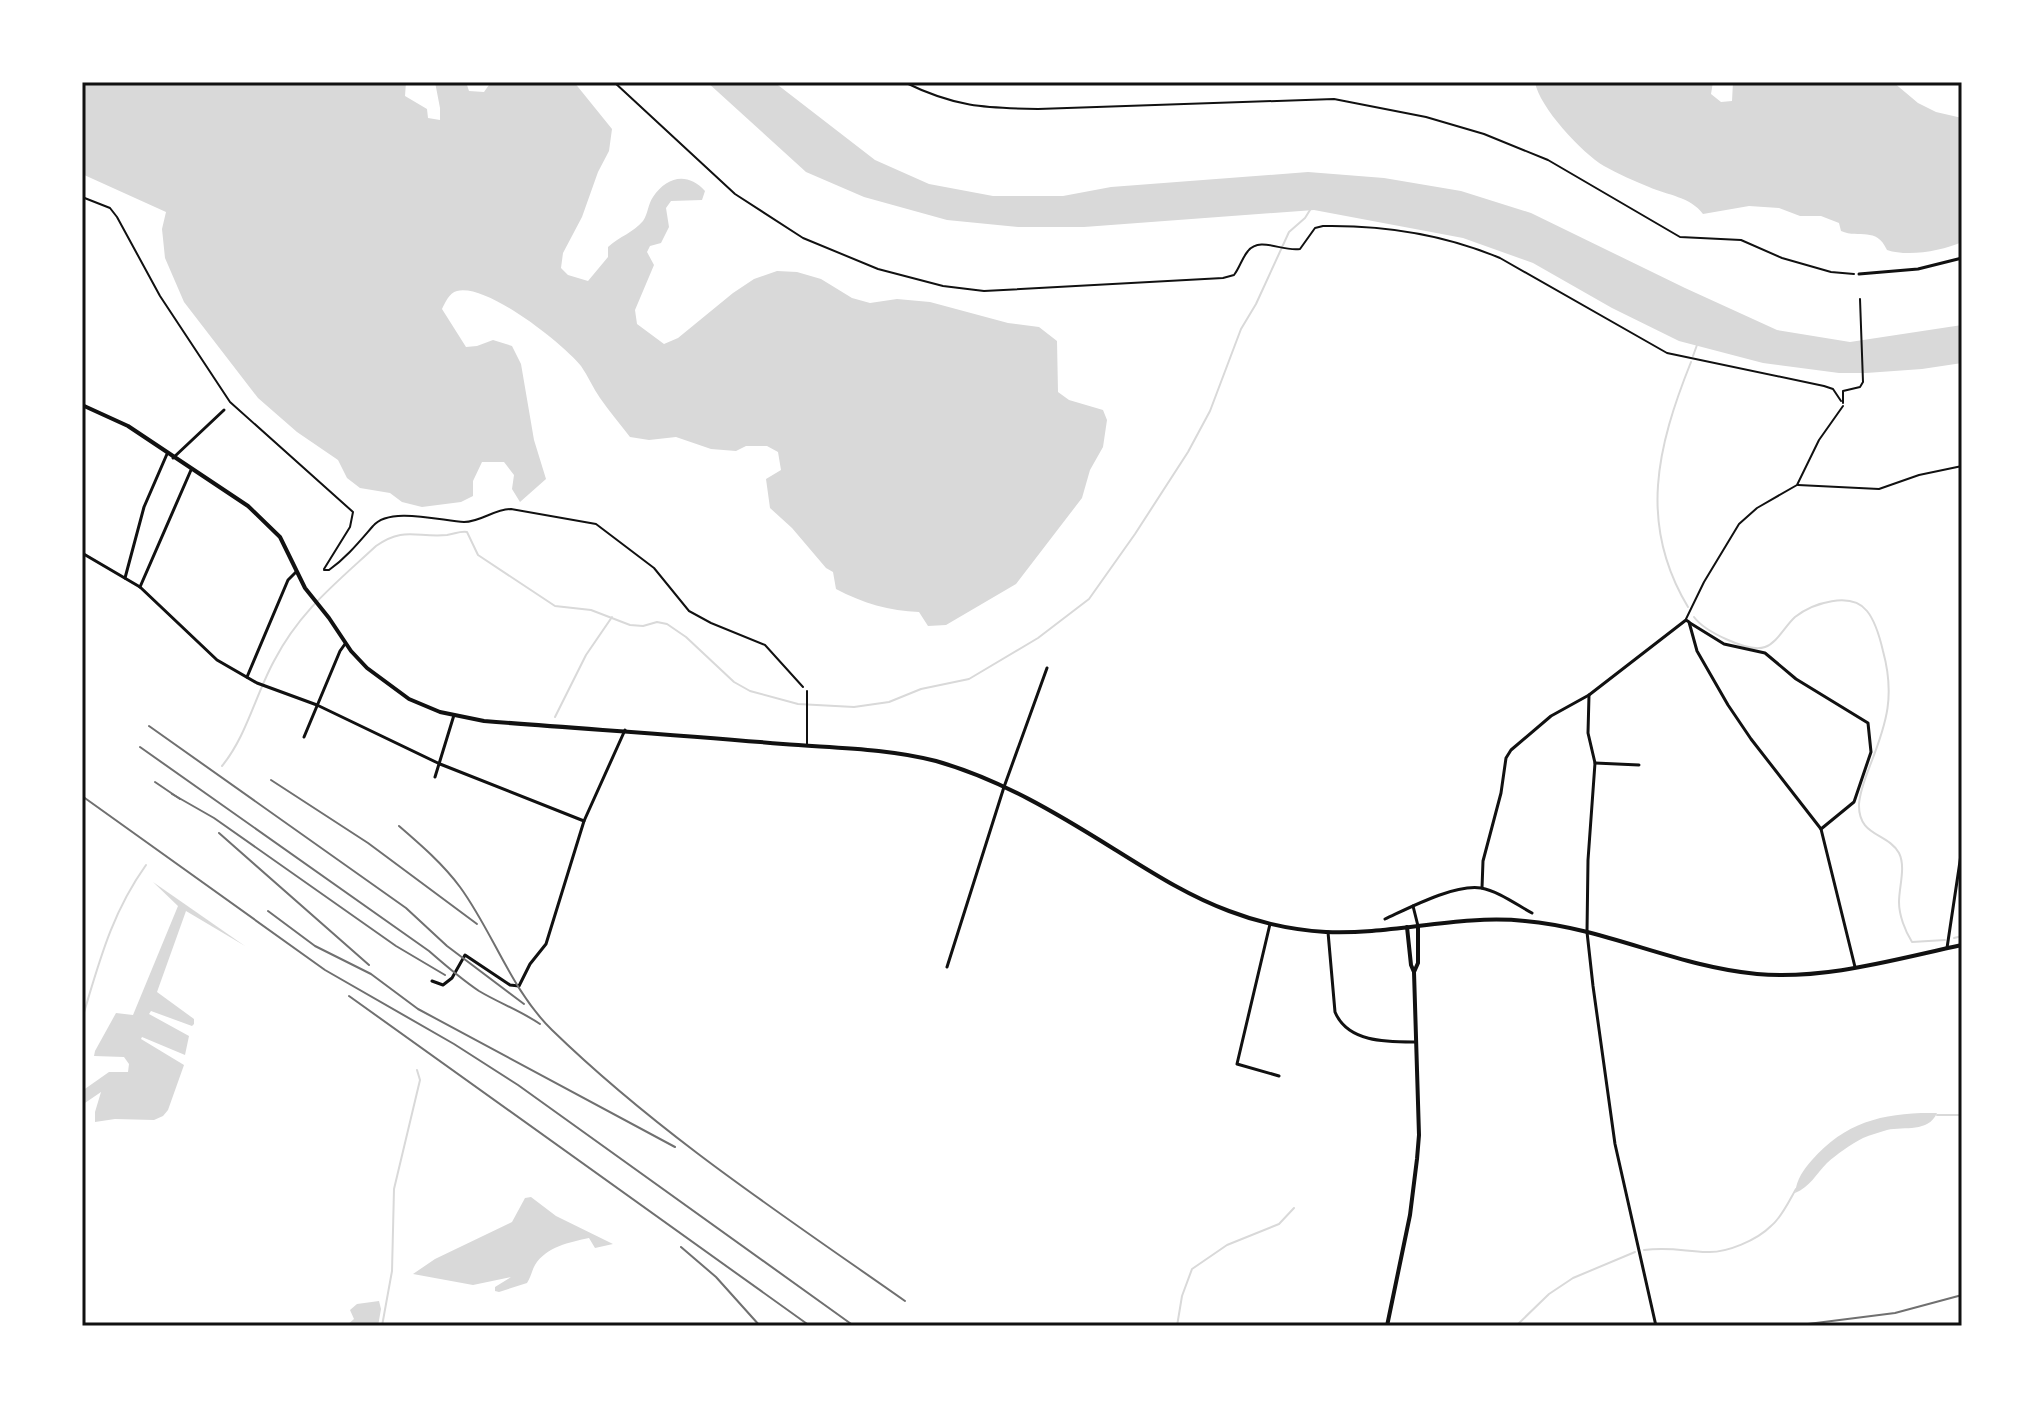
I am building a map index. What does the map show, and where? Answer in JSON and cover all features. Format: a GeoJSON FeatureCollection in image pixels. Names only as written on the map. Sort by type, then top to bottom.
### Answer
{"type":"FeatureCollection","features":[{"type":"Feature","properties":{"kind":"main road"},"geometry":{"type":"LineString","coordinates":[[82,405],[128,426],[264,519],[285,545],[310,595],[321,606],[345,644],[367,668],[398,693],[454,715],[484,721],[884,752],[933,761],[1004,787],[1045,808],[1214,906],[1270,924],[1328,932],[1526,921],[1587,932],[1686,960],[1744,972],[1806,974],[1962,945]]}},
{"type":"Feature","properties":{"kind":"main road"},"geometry":{"type":"LineString","coordinates":[[1414,972],[1418,963],[1418,926]]}},
{"type":"Feature","properties":{"kind":"main road"},"geometry":{"type":"LineString","coordinates":[[1387,1326],[1415,1183],[1419,1135],[1414,972],[1407,927]]}},
{"type":"Feature","properties":{"kind":"street"},"geometry":{"type":"LineString","coordinates":[[1859,274],[1918,269],[1962,258]]}},
{"type":"Feature","properties":{"kind":"street"},"geometry":{"type":"LineString","coordinates":[[173,458],[224,410]]}},
{"type":"Feature","properties":{"kind":"street"},"geometry":{"type":"LineString","coordinates":[[125,578],[144,507],[167,454]]}},
{"type":"Feature","properties":{"kind":"street"},"geometry":{"type":"LineString","coordinates":[[140,587],[191,470]]}},
{"type":"Feature","properties":{"kind":"street"},"geometry":{"type":"LineString","coordinates":[[82,553],[140,587],[217,660],[257,683],[317,705],[440,764],[584,821]]}},
{"type":"Feature","properties":{"kind":"street"},"geometry":{"type":"LineString","coordinates":[[247,677],[288,580],[296,572]]}},
{"type":"Feature","properties":{"kind":"street"},"geometry":{"type":"LineString","coordinates":[[1482,888],[1483,861],[1509,753],[1551,716],[1589,695],[1688,621]]}},
{"type":"Feature","properties":{"kind":"street"},"geometry":{"type":"LineString","coordinates":[[1688,621],[1724,644],[1765,653],[1796,679],[1868,723],[1871,752],[1854,802],[1821,829]]}},
{"type":"Feature","properties":{"kind":"street"},"geometry":{"type":"LineString","coordinates":[[1688,621],[1697,651],[1728,705],[1821,829],[1855,967]]}},
{"type":"Feature","properties":{"kind":"street"},"geometry":{"type":"LineString","coordinates":[[304,737],[345,644]]}},
{"type":"Feature","properties":{"kind":"street"},"geometry":{"type":"LineString","coordinates":[[947,967],[1004,787],[1047,668]]}},
{"type":"Feature","properties":{"kind":"street"},"geometry":{"type":"LineString","coordinates":[[1589,695],[1588,733],[1595,763],[1588,860],[1587,932],[1614,1138],[1656,1326]]}},
{"type":"Feature","properties":{"kind":"street"},"geometry":{"type":"LineString","coordinates":[[435,777],[454,715]]}},
{"type":"Feature","properties":{"kind":"street"},"geometry":{"type":"LineString","coordinates":[[432,981],[443,985],[448,982],[465,955],[510,985],[519,986],[530,964],[546,944],[584,821],[625,730]]}},
{"type":"Feature","properties":{"kind":"street"},"geometry":{"type":"LineString","coordinates":[[1595,763],[1639,765]]}},
{"type":"Feature","properties":{"kind":"street"},"geometry":{"type":"LineString","coordinates":[[1947,948],[1962,848]]}},
{"type":"Feature","properties":{"kind":"street"},"geometry":{"type":"LineString","coordinates":[[1385,919],[1458,891],[1482,888],[1532,913]]}},
{"type":"Feature","properties":{"kind":"street"},"geometry":{"type":"LineString","coordinates":[[1413,906],[1418,926]]}},
{"type":"Feature","properties":{"kind":"street"},"geometry":{"type":"LineString","coordinates":[[1270,924],[1237,1064],[1279,1076]]}},
{"type":"Feature","properties":{"kind":"street"},"geometry":{"type":"LineString","coordinates":[[1328,932],[1335,1012],[1339,1020],[1354,1032],[1371,1039],[1416,1042]]}},
{"type":"Feature","properties":{"kind":"lane"},"geometry":{"type":"LineString","coordinates":[[1797,485],[1819,440],[1843,406]]}},
{"type":"Feature","properties":{"kind":"lane"},"geometry":{"type":"LineString","coordinates":[[1688,621],[1704,582],[1739,524],[1757,508],[1797,485],[1879,489],[1919,475],[1962,466]]}},
{"type":"Feature","properties":{"kind":"lane"},"geometry":{"type":"LineString","coordinates":[[807,693],[807,746]]}},
{"type":"Feature","properties":{"kind":"path"},"geometry":{"type":"LineString","coordinates":[[614,82],[735,194],[776,222],[810,242],[847,258],[943,286],[1001,291],[1228,277],[1238,270],[1249,249],[1261,243],[1288,251],[1300,249],[1315,228],[1323,226],[1390,227],[1470,246],[1500,258],[1667,353],[1824,386],[1833,389],[1843,406]]}},
{"type":"Feature","properties":{"kind":"path"},"geometry":{"type":"LineString","coordinates":[[904,82],[952,103],[991,108],[1334,99],[1411,114],[1484,134],[1548,160],[1680,237],[1741,240],[1782,258],[1821,269],[1859,274]]}},
{"type":"Feature","properties":{"kind":"path"},"geometry":{"type":"LineString","coordinates":[[82,197],[110,208],[117,217],[160,296],[230,402],[353,512],[350,527],[324,570],[329,570],[352,551],[372,526],[389,517],[466,522],[501,509],[596,524],[617,543],[654,568],[689,611],[765,645],[807,693]]}},
{"type":"Feature","properties":{"kind":"path"},"geometry":{"type":"LineString","coordinates":[[1843,406],[1843,391],[1860,387],[1863,382],[1860,299]]}},
{"type":"Feature","properties":{"kind":"shaded area"},"geometry":{"type":"Polygon","coordinates":[[[82,82],[406,82],[405,96],[427,109],[428,118],[440,120],[435,82],[466,82],[469,91],[484,92],[491,82],[574,82],[612,129],[609,151],[582,217],[563,253],[561,268],[568,275],[588,281],[608,257],[608,247],[643,221],[651,200],[671,181],[692,181],[705,191],[702,200],[671,201],[666,208],[669,227],[661,243],[650,246],[647,252],[654,265],[635,310],[637,324],[664,344],[678,338],[754,279],[777,271],[797,272],[821,279],[852,298],[870,303],[897,299],[930,302],[1008,323],[1039,327],[1057,341],[1058,392],[1069,400],[1103,410],[1107,420],[1103,447],[1090,470],[1082,498],[1016,584],[946,625],[928,626],[919,612],[876,605],[836,589],[833,572],[770,508],[766,479],[781,470],[778,452],[767,446],[746,446],[736,451],[711,449],[676,437],[649,440],[630,437],[600,398],[581,366],[558,344],[505,305],[470,291],[457,291],[442,309],[466,347],[493,340],[512,346],[521,364],[534,440],[546,479],[520,502],[512,489],[514,475],[504,462],[482,462],[473,481],[473,496],[461,502],[422,507],[402,502],[390,493],[360,488],[347,478],[338,460],[297,432],[258,398],[184,302],[165,258],[162,229],[166,212],[82,174],[82,82]]]}},
{"type":"Feature","properties":{"kind":"shaded area"},"geometry":{"type":"Polygon","coordinates":[[[707,82],[774,82],[875,160],[929,184],[993,196],[1063,196],[1111,187],[1308,172],[1384,178],[1461,191],[1531,213],[1777,330],[1850,342],[1962,325],[1962,363],[1922,369],[1839,373],[1763,363],[1679,341],[1612,308],[1533,263],[1463,238],[1314,210],[1084,227],[1018,227],[947,220],[864,197],[806,172],[707,82]]]}},
{"type":"Feature","properties":{"kind":"shaded area"},"geometry":{"type":"Polygon","coordinates":[[[1535,82],[1713,82],[1711,94],[1721,102],[1732,101],[1733,82],[1893,82],[1918,103],[1936,112],[1962,118],[1962,242],[1925,252],[1895,252],[1887,250],[1878,238],[1841,231],[1839,223],[1821,216],[1800,216],[1779,208],[1749,206],[1703,214],[1685,200],[1632,180],[1595,160],[1553,116],[1535,82]]]}},
{"type":"Feature","properties":{"kind":"shaded area"},"geometry":{"type":"Polygon","coordinates":[[[153,882],[245,946],[186,911],[157,992],[194,1019],[194,1024],[192,1026],[151,1011],[149,1014],[189,1036],[185,1055],[141,1039],[184,1065],[168,1110],[154,1120],[95,1122],[101,1092],[82,1105],[82,1091],[109,1072],[128,1072],[129,1064],[124,1057],[94,1056],[95,1051],[116,1013],[133,1015],[178,906],[153,882]]]}},
{"type":"Feature","properties":{"kind":"shaded area"},"geometry":{"type":"Polygon","coordinates":[[[1937,1113],[1928,1124],[1887,1130],[1858,1140],[1795,1193],[1801,1175],[1812,1160],[1853,1128],[1884,1117],[1937,1113]]]}},
{"type":"Feature","properties":{"kind":"shaded area"},"geometry":{"type":"Polygon","coordinates":[[[531,1197],[556,1216],[613,1244],[595,1248],[589,1238],[559,1246],[540,1259],[527,1283],[499,1292],[495,1291],[495,1287],[511,1277],[473,1285],[413,1274],[435,1259],[512,1222],[525,1198],[531,1197]]]}},
{"type":"Feature","properties":{"kind":"shaded area"},"geometry":{"type":"Polygon","coordinates":[[[379,1301],[378,1326],[346,1326],[354,1319],[350,1310],[357,1304],[379,1301]]]}},
{"type":"Feature","properties":{"kind":"waterway"},"geometry":{"type":"LineString","coordinates":[[222,766],[238,741],[267,674],[295,627],[319,599],[376,546],[395,536],[411,534],[436,536],[467,532],[478,555],[555,606],[591,610],[630,625],[667,624],[686,637],[734,682],[750,691],[798,704],[854,707],[889,702],[921,689],[969,679],[1038,638],[1089,599],[1188,452],[1210,411],[1241,329],[1289,232],[1310,210]]}},
{"type":"Feature","properties":{"kind":"waterway"},"geometry":{"type":"LineString","coordinates":[[1693,356],[1697,345]]}},
{"type":"Feature","properties":{"kind":"waterway"},"geometry":{"type":"LineString","coordinates":[[1688,607],[1672,576],[1663,546],[1658,515],[1658,485],[1669,424],[1691,362]]}},
{"type":"Feature","properties":{"kind":"waterway"},"geometry":{"type":"LineString","coordinates":[[1694,617],[1727,640],[1757,648],[1769,645],[1795,617],[1812,607],[1842,600],[1860,605],[1867,611],[1875,625],[1887,667],[1889,695],[1881,734],[1861,794],[1860,815],[1868,828],[1888,841],[1899,853],[1902,871],[1899,907],[1912,942],[1945,940]]}},
{"type":"Feature","properties":{"kind":"waterway"},"geometry":{"type":"LineString","coordinates":[[555,717],[586,655],[612,617]]}},
{"type":"Feature","properties":{"kind":"waterway"},"geometry":{"type":"LineString","coordinates":[[82,1019],[115,920],[146,865]]}},
{"type":"Feature","properties":{"kind":"waterway"},"geometry":{"type":"LineString","coordinates":[[1954,938],[1962,936]]}},
{"type":"Feature","properties":{"kind":"waterway"},"geometry":{"type":"LineString","coordinates":[[382,1326],[392,1271],[394,1189],[420,1080],[417,1070]]}},
{"type":"Feature","properties":{"kind":"waterway"},"geometry":{"type":"LineString","coordinates":[[1937,1115],[1962,1115]]}},
{"type":"Feature","properties":{"kind":"waterway"},"geometry":{"type":"LineString","coordinates":[[1644,1250],[1715,1252],[1741,1245],[1775,1222],[1796,1189]]}},
{"type":"Feature","properties":{"kind":"waterway"},"geometry":{"type":"LineString","coordinates":[[1177,1326],[1182,1296],[1192,1269],[1227,1245],[1279,1224],[1294,1208]]}},
{"type":"Feature","properties":{"kind":"waterway"},"geometry":{"type":"LineString","coordinates":[[1516,1326],[1549,1294],[1573,1278],[1635,1252]]}},
{"type":"Feature","properties":{"kind":"railway"},"geometry":{"type":"LineString","coordinates":[[149,726],[406,908],[447,946],[524,1004]]}},
{"type":"Feature","properties":{"kind":"railway"},"geometry":{"type":"LineString","coordinates":[[140,747],[429,951],[472,986],[540,1024]]}},
{"type":"Feature","properties":{"kind":"railway"},"geometry":{"type":"LineString","coordinates":[[271,780],[368,843],[477,924]]}},
{"type":"Feature","properties":{"kind":"railway"},"geometry":{"type":"LineString","coordinates":[[155,782],[180,799]]}},
{"type":"Feature","properties":{"kind":"railway"},"geometry":{"type":"LineString","coordinates":[[172,794],[214,818],[396,946],[445,975]]}},
{"type":"Feature","properties":{"kind":"railway"},"geometry":{"type":"LineString","coordinates":[[82,796],[325,970],[454,1044],[518,1085],[854,1326]]}},
{"type":"Feature","properties":{"kind":"railway"},"geometry":{"type":"LineString","coordinates":[[399,826],[460,887],[525,997],[552,1030],[679,1139],[905,1301]]}},
{"type":"Feature","properties":{"kind":"railway"},"geometry":{"type":"LineString","coordinates":[[219,833],[369,965]]}},
{"type":"Feature","properties":{"kind":"railway"},"geometry":{"type":"LineString","coordinates":[[268,911],[315,946],[371,974],[418,1009],[675,1147]]}},
{"type":"Feature","properties":{"kind":"railway"},"geometry":{"type":"LineString","coordinates":[[349,996],[810,1326]]}},
{"type":"Feature","properties":{"kind":"railway"},"geometry":{"type":"LineString","coordinates":[[681,1247],[716,1277],[760,1326]]}},
{"type":"Feature","properties":{"kind":"railway"},"geometry":{"type":"LineString","coordinates":[[1792,1326],[1895,1313],[1962,1295]]}}]}
